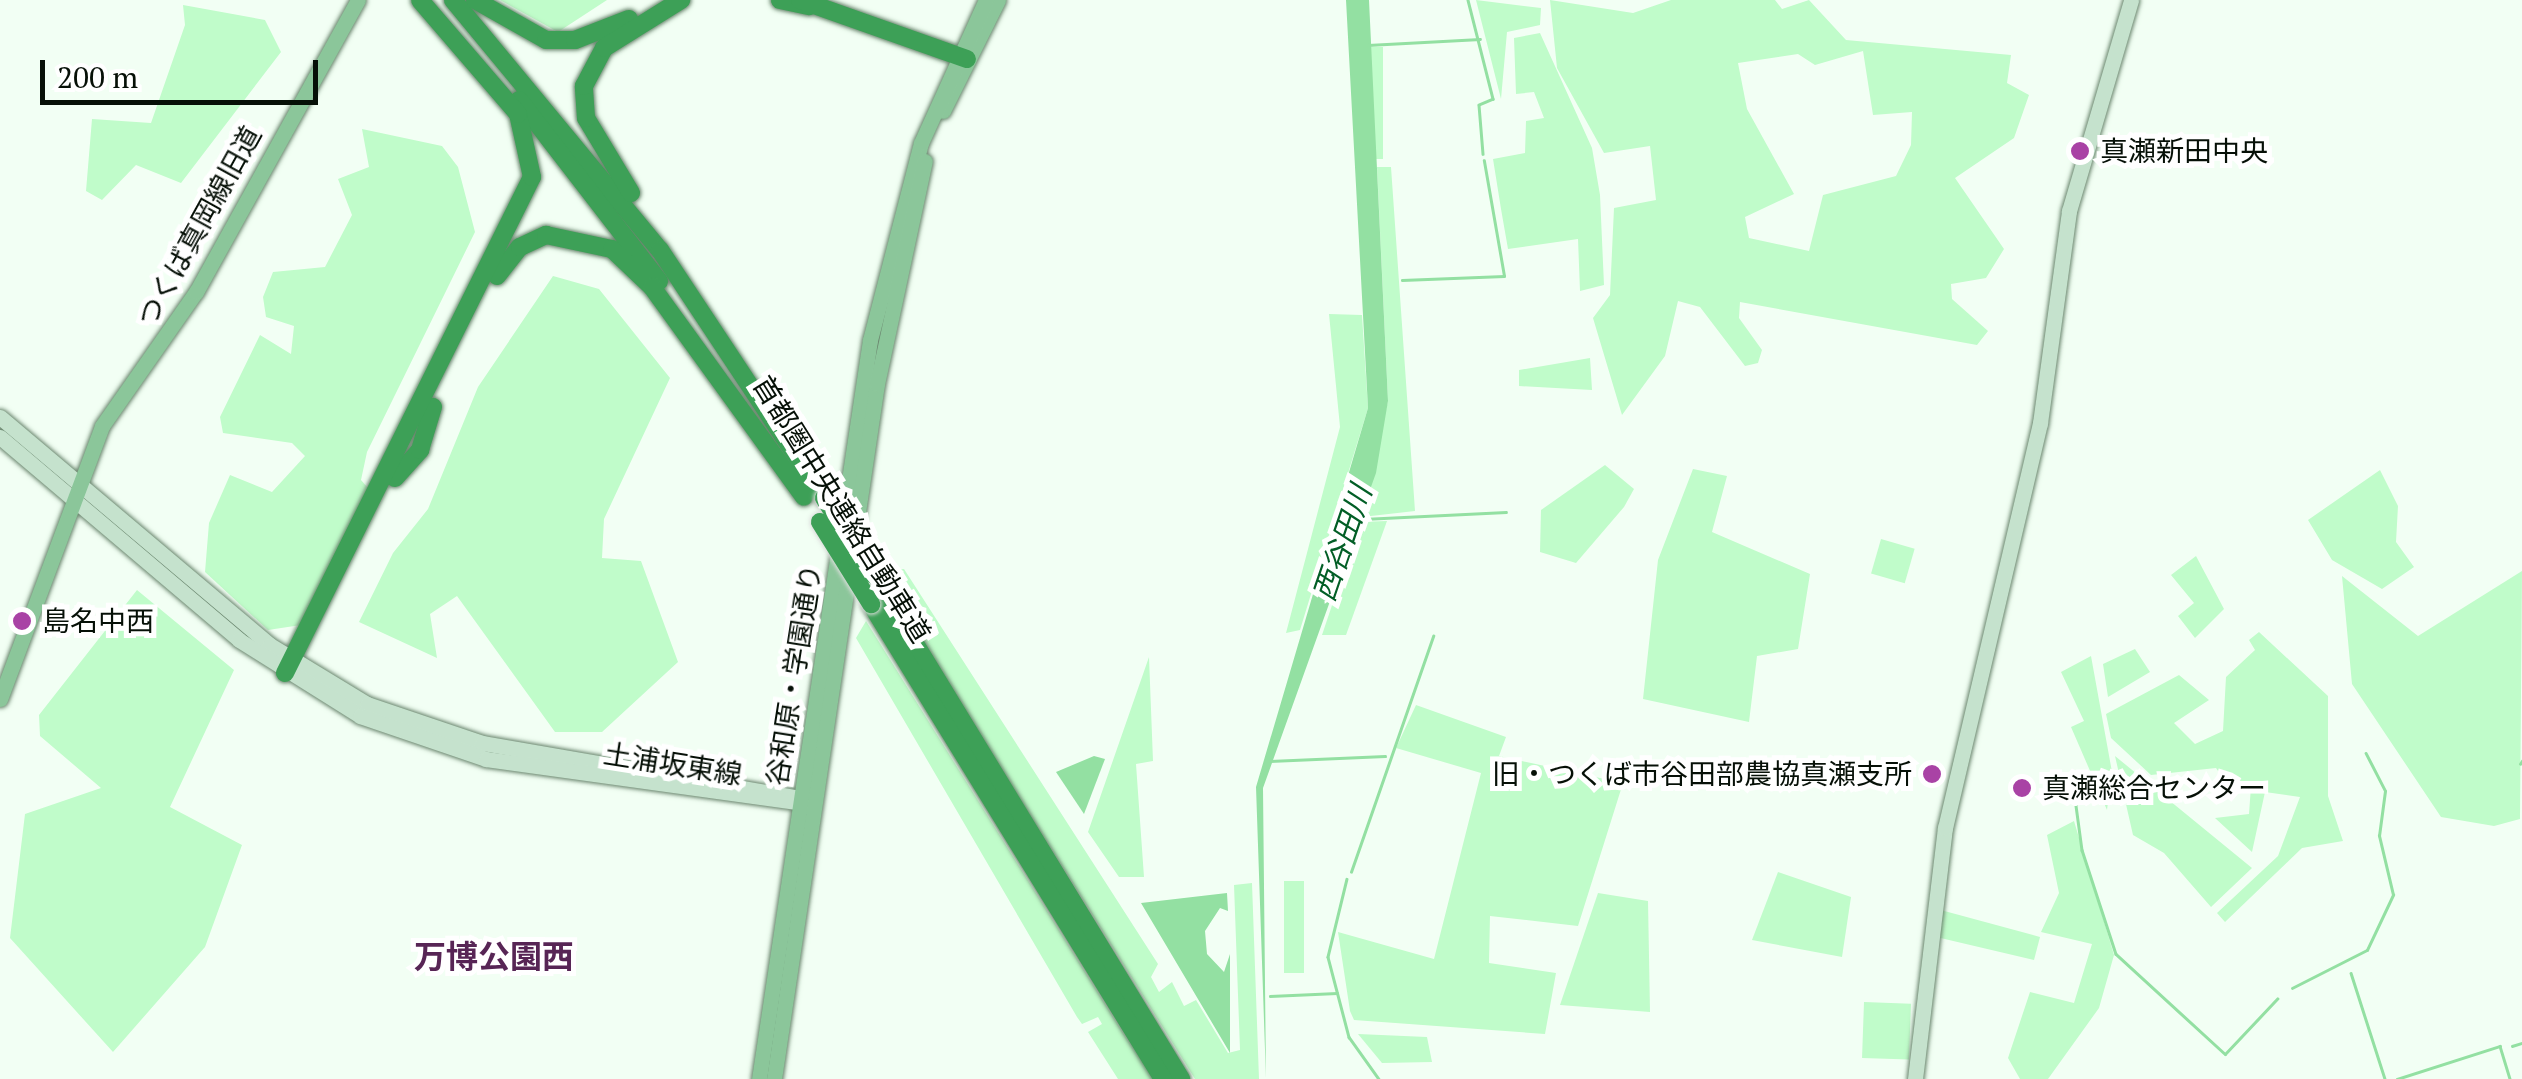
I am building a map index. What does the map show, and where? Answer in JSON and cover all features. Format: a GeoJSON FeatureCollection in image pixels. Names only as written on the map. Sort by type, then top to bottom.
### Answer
{"type":"FeatureCollection","features":[{"type":"Feature","properties":{"kind":"highway"},"geometry":{"type":"LineString","coordinates":[[289,667],[377,502],[398,438],[434,387],[532,177],[518,114],[420,0]]}},
{"type":"Feature","properties":{"kind":"highway","name":"首都圏中央連絡自動車道"},"geometry":{"type":"LineString","coordinates":[[430,0],[591,190],[804,497],[1163,1079]]}},
{"type":"Feature","properties":{"kind":"highway","name":"首都圏中央連絡自動車道"},"geometry":{"type":"LineString","coordinates":[[453,0],[588,156],[706,316],[873,575],[1180,1079]]}},
{"type":"Feature","properties":{"kind":"highway"},"geometry":{"type":"LineString","coordinates":[[476,0],[508,26],[561,41],[666,0]]}},
{"type":"Feature","properties":{"kind":"highway"},"geometry":{"type":"LineString","coordinates":[[680,0],[604,48],[583,101],[608,160],[706,316]]}},
{"type":"Feature","properties":{"kind":"highway"},"geometry":{"type":"LineString","coordinates":[[780,0],[808,3],[962,57]]}},
{"type":"Feature","properties":{"kind":"highway"},"geometry":{"type":"LineString","coordinates":[[377,502],[420,450],[439,389],[502,269],[530,241],[559,234],[612,249],[652,286],[804,497]]}},
{"type":"Feature","properties":{"kind":"main road","name":"つくば真岡線旧道"},"geometry":{"type":"LineString","coordinates":[[0,700],[74,490],[102,426],[196,292],[358,0]]}},
{"type":"Feature","properties":{"kind":"main road","name":"谷和原・学園通り"},"geometry":{"type":"LineString","coordinates":[[759,1079],[805,802],[878,305],[903,194],[986,0]]}},
{"type":"Feature","properties":{"kind":"main road","name":"谷和原・学園通り"},"geometry":{"type":"LineString","coordinates":[[962,57],[998,0]]}},
{"type":"Feature","properties":{"kind":"main road","name":"谷和原・学園通り"},"geometry":{"type":"LineString","coordinates":[[774,1079],[805,802]]}},
{"type":"Feature","properties":{"kind":"street"},"geometry":{"type":"LineString","coordinates":[[1916,1079],[1945,828],[2040,423],[2069,211],[2131,0]]}},
{"type":"Feature","properties":{"kind":"street","name":"土浦坂東線"},"geometry":{"type":"LineString","coordinates":[[0,417],[74,490]]}},
{"type":"Feature","properties":{"kind":"street","name":"土浦坂東線"},"geometry":{"type":"LineString","coordinates":[[0,437],[74,490],[289,667],[389,714],[482,743],[805,802]]}},
{"type":"Feature","properties":{"kind":"shaded area"},"geometry":{"type":"Polygon","coordinates":[[[500,0],[607,0],[558,32],[500,0]]]}},
{"type":"Feature","properties":{"kind":"shaded area"},"geometry":{"type":"Polygon","coordinates":[[[1476,0],[1541,8],[1540,25],[1507,32],[1501,99],[1476,0]]]}},
{"type":"Feature","properties":{"kind":"shaded area"},"geometry":{"type":"Polygon","coordinates":[[[1550,0],[1633,13],[1671,0],[1775,0],[1782,9],[1809,0],[1846,40],[2011,55],[2007,83],[2029,95],[2014,138],[1955,178],[2004,249],[1986,278],[1951,284],[1952,299],[1988,331],[1977,345],[1740,302],[1739,318],[1762,350],[1758,363],[1745,366],[1700,307],[1678,301],[1665,356],[1622,415],[1593,318],[1610,295],[1614,208],[1656,200],[1650,146],[1604,153],[1557,68],[1550,0]],[[1863,51],[1815,65],[1798,54],[1738,63],[1747,109],[1794,194],[1745,217],[1749,238],[1809,251],[1823,195],[1896,176],[1911,145],[1912,112],[1873,115],[1863,51]]]}},
{"type":"Feature","properties":{"kind":"shaded area"},"geometry":{"type":"Polygon","coordinates":[[[183,5],[265,20],[281,52],[181,183],[136,165],[102,200],[86,191],[92,119],[151,123],[185,25],[183,5]]]}},
{"type":"Feature","properties":{"kind":"shaded area"},"geometry":{"type":"Polygon","coordinates":[[[1540,33],[1592,148],[1600,195],[1604,285],[1580,291],[1578,239],[1508,249],[1493,159],[1525,153],[1526,121],[1544,118],[1534,92],[1516,94],[1514,38],[1540,33]]]}},
{"type":"Feature","properties":{"kind":"shaded area"},"geometry":{"type":"Polygon","coordinates":[[[1371,47],[1383,47],[1383,159],[1371,159],[1371,47]]]}},
{"type":"Feature","properties":{"kind":"shaded area"},"geometry":{"type":"Polygon","coordinates":[[[362,129],[442,146],[458,167],[475,232],[367,452],[361,480],[368,488],[301,625],[268,630],[205,572],[209,523],[230,475],[272,492],[305,456],[292,443],[223,433],[220,417],[260,335],[291,354],[294,326],[266,317],[263,297],[273,272],[325,267],[352,215],[338,179],[369,167],[362,129]]]}},
{"type":"Feature","properties":{"kind":"shaded area"},"geometry":{"type":"Polygon","coordinates":[[[1377,167],[1391,167],[1415,511],[1362,517],[1388,401],[1377,167]]]}},
{"type":"Feature","properties":{"kind":"shaded area"},"geometry":{"type":"Polygon","coordinates":[[[553,276],[599,289],[670,378],[604,519],[602,558],[641,561],[678,662],[602,732],[555,732],[457,596],[430,614],[437,658],[359,622],[393,553],[428,509],[478,387],[553,276]]]}},
{"type":"Feature","properties":{"kind":"shaded area"},"geometry":{"type":"Polygon","coordinates":[[[1329,314],[1362,315],[1368,408],[1300,630],[1286,633],[1340,427],[1329,314]]]}},
{"type":"Feature","properties":{"kind":"shaded area"},"geometry":{"type":"Polygon","coordinates":[[[1590,358],[1592,390],[1519,386],[1519,370],[1590,358]]]}},
{"type":"Feature","properties":{"kind":"shaded area"},"geometry":{"type":"Polygon","coordinates":[[[1605,465],[1634,489],[1624,507],[1576,563],[1540,552],[1541,510],[1605,465]]]}},
{"type":"Feature","properties":{"kind":"shaded area"},"geometry":{"type":"Polygon","coordinates":[[[1693,469],[1727,476],[1712,532],[1810,574],[1798,649],[1757,656],[1749,722],[1643,699],[1658,560],[1693,469]]]}},
{"type":"Feature","properties":{"kind":"shaded area"},"geometry":{"type":"Polygon","coordinates":[[[2380,470],[2398,506],[2396,542],[2414,567],[2382,589],[2332,560],[2308,520],[2380,470]]]}},
{"type":"Feature","properties":{"kind":"shaded area"},"geometry":{"type":"Polygon","coordinates":[[[1387,521],[1346,635],[1322,635],[1360,522],[1387,521]]]}},
{"type":"Feature","properties":{"kind":"shaded area"},"geometry":{"type":"Polygon","coordinates":[[[1881,539],[1915,549],[1905,583],[1871,574],[1881,539]]]}},
{"type":"Feature","properties":{"kind":"shaded area"},"geometry":{"type":"Polygon","coordinates":[[[2196,556],[2224,609],[2195,638],[2178,616],[2194,603],[2171,575],[2196,556]]]}},
{"type":"Feature","properties":{"kind":"shaded area"},"geometry":{"type":"Polygon","coordinates":[[[904,569],[1158,964],[1151,977],[1159,992],[1172,982],[1184,1006],[1196,1000],[1228,1053],[1240,1050],[1234,885],[1252,883],[1259,1079],[1195,1079],[878,571],[904,569]]]}},
{"type":"Feature","properties":{"kind":"shaded area"},"geometry":{"type":"Polygon","coordinates":[[[2522,571],[2520,819],[2494,826],[2441,817],[2352,684],[2342,576],[2418,636],[2522,571]]]}},
{"type":"Feature","properties":{"kind":"shaded area"},"geometry":{"type":"Polygon","coordinates":[[[137,590],[234,670],[170,807],[242,845],[205,947],[113,1052],[10,938],[25,814],[101,788],[40,736],[39,715],[137,590]]]}},
{"type":"Feature","properties":{"kind":"shaded area"},"geometry":{"type":"Polygon","coordinates":[[[866,621],[1154,1079],[1118,1079],[1088,1032],[1102,1024],[1098,1017],[1082,1024],[1077,1017],[856,638],[866,621]]]}},
{"type":"Feature","properties":{"kind":"shaded area"},"geometry":{"type":"Polygon","coordinates":[[[2259,632],[2328,696],[2328,796],[2343,841],[2302,848],[2225,922],[2217,913],[2278,856],[2300,797],[2265,792],[2252,852],[2215,818],[2249,814],[2251,786],[2227,784],[2216,768],[2151,775],[2111,738],[2106,714],[2179,675],[2209,700],[2174,723],[2195,744],[2223,731],[2226,677],[2255,650],[2249,640],[2259,632]]]}},
{"type":"Feature","properties":{"kind":"shaded area"},"geometry":{"type":"Polygon","coordinates":[[[2135,649],[2150,672],[2108,697],[2103,664],[2135,649]]]}},
{"type":"Feature","properties":{"kind":"shaded area"},"geometry":{"type":"Polygon","coordinates":[[[2091,656],[2112,772],[2107,810],[2071,727],[2084,721],[2061,672],[2091,656]]]}},
{"type":"Feature","properties":{"kind":"shaded area"},"geometry":{"type":"Polygon","coordinates":[[[1149,657],[1153,761],[1136,764],[1144,877],[1119,877],[1088,832],[1149,657]]]}},
{"type":"Feature","properties":{"kind":"shaded area"},"geometry":{"type":"Polygon","coordinates":[[[1416,705],[1506,737],[1499,756],[1623,783],[1578,926],[1490,916],[1489,963],[1556,973],[1545,1034],[1354,1020],[1350,1011],[1338,932],[1434,959],[1481,773],[1396,748],[1416,705]]]}},
{"type":"Feature","properties":{"kind":"shaded area"},"geometry":{"type":"Polygon","coordinates":[[[2115,756],[2252,868],[2211,907],[2164,853],[2133,835],[2115,756]]]}},
{"type":"Feature","properties":{"kind":"shaded area"},"geometry":{"type":"Polygon","coordinates":[[[2074,821],[2114,955],[2099,1008],[2048,1079],[2020,1079],[2008,1058],[2030,992],[2074,1003],[2092,944],[2041,932],[2059,893],[2047,835],[2074,821]]]}},
{"type":"Feature","properties":{"kind":"shaded area"},"geometry":{"type":"Polygon","coordinates":[[[1778,872],[1851,897],[1842,957],[1752,940],[1778,872]]]}},
{"type":"Feature","properties":{"kind":"shaded area"},"geometry":{"type":"Polygon","coordinates":[[[1284,881],[1304,881],[1304,973],[1284,973],[1284,881]]]}},
{"type":"Feature","properties":{"kind":"shaded area"},"geometry":{"type":"Polygon","coordinates":[[[1598,893],[1648,901],[1650,1012],[1560,1005],[1598,893]]]}},
{"type":"Feature","properties":{"kind":"shaded area"},"geometry":{"type":"Polygon","coordinates":[[[1937,909],[2040,937],[2034,960],[1932,936],[1937,909]]]}},
{"type":"Feature","properties":{"kind":"shaded area"},"geometry":{"type":"Polygon","coordinates":[[[1864,1002],[1911,1004],[1909,1060],[1862,1058],[1864,1002]]]}},
{"type":"Feature","properties":{"kind":"shaded area"},"geometry":{"type":"Polygon","coordinates":[[[1358,1034],[1427,1037],[1432,1062],[1382,1063],[1358,1034]]]}},
{"type":"Feature","properties":{"kind":"water","name":"西谷田川"},"geometry":{"type":"Polygon","coordinates":[[[1346,0],[1369,0],[1388,401],[1376,473],[1263,788],[1266,1079],[1256,787],[1368,408],[1346,0]]]}},
{"type":"Feature","properties":{"kind":"water"},"geometry":{"type":"Polygon","coordinates":[[[1094,756],[1105,759],[1084,814],[1056,772],[1094,756]]]}},
{"type":"Feature","properties":{"kind":"water"},"geometry":{"type":"Polygon","coordinates":[[[1227,893],[1228,911],[1220,908],[1205,931],[1207,954],[1224,972],[1230,954],[1230,1053],[1141,903],[1227,893]]]}},
{"type":"Feature","properties":{"kind":"waterway"},"geometry":{"type":"LineString","coordinates":[[1468,0],[1493,99],[1479,105],[1483,154]]}},
{"type":"Feature","properties":{"kind":"waterway"},"geometry":{"type":"LineString","coordinates":[[1368,45],[1480,39]]}},
{"type":"Feature","properties":{"kind":"waterway"},"geometry":{"type":"LineString","coordinates":[[1402,280],[1504,276],[1484,161]]}},
{"type":"Feature","properties":{"kind":"waterway","name":"西谷田川"},"geometry":{"type":"LineString","coordinates":[[1363,519],[1506,512]]}},
{"type":"Feature","properties":{"kind":"waterway"},"geometry":{"type":"LineString","coordinates":[[1351,872],[1433,636]]}},
{"type":"Feature","properties":{"kind":"waterway"},"geometry":{"type":"LineString","coordinates":[[2292,988],[2367,950],[2393,895],[2379,836],[2385,791],[2366,754]]}},
{"type":"Feature","properties":{"kind":"waterway"},"geometry":{"type":"LineString","coordinates":[[1268,761],[1385,756]]}},
{"type":"Feature","properties":{"kind":"waterway"},"geometry":{"type":"LineString","coordinates":[[2072,776],[2082,850],[2116,954],[2225,1054],[2277,999]]}},
{"type":"Feature","properties":{"kind":"waterway"},"geometry":{"type":"LineString","coordinates":[[1347,879],[1328,957],[1349,1037],[1379,1079]]}},
{"type":"Feature","properties":{"kind":"waterway"},"geometry":{"type":"LineString","coordinates":[[2351,973],[2385,1079]]}},
{"type":"Feature","properties":{"kind":"waterway"},"geometry":{"type":"LineString","coordinates":[[1270,996],[1337,993]]}},
{"type":"Feature","properties":{"kind":"waterway"},"geometry":{"type":"LineString","coordinates":[[2512,1046],[2522,1043]]}},
{"type":"Feature","properties":{"kind":"waterway"},"geometry":{"type":"LineString","coordinates":[[2397,1079],[2500,1046],[2510,1079]]}},
{"type":"Feature","properties":{"kind":"place","name":"真瀬新田中央"},"geometry":{"type":"Point","coordinates":[2080,151]}},
{"type":"Feature","properties":{"kind":"place","name":"島名中西"},"geometry":{"type":"Point","coordinates":[22,621]}},
{"type":"Feature","properties":{"kind":"place","name":"旧・つくば市谷田部農協真瀬支所"},"geometry":{"type":"Point","coordinates":[1932,774]}},
{"type":"Feature","properties":{"kind":"place","name":"真瀬総合センター"},"geometry":{"type":"Point","coordinates":[2022,788]}},
{"type":"Feature","properties":{"kind":"district","name":"万博公園西"},"geometry":{"type":"Point","coordinates":[494,956]}}]}
